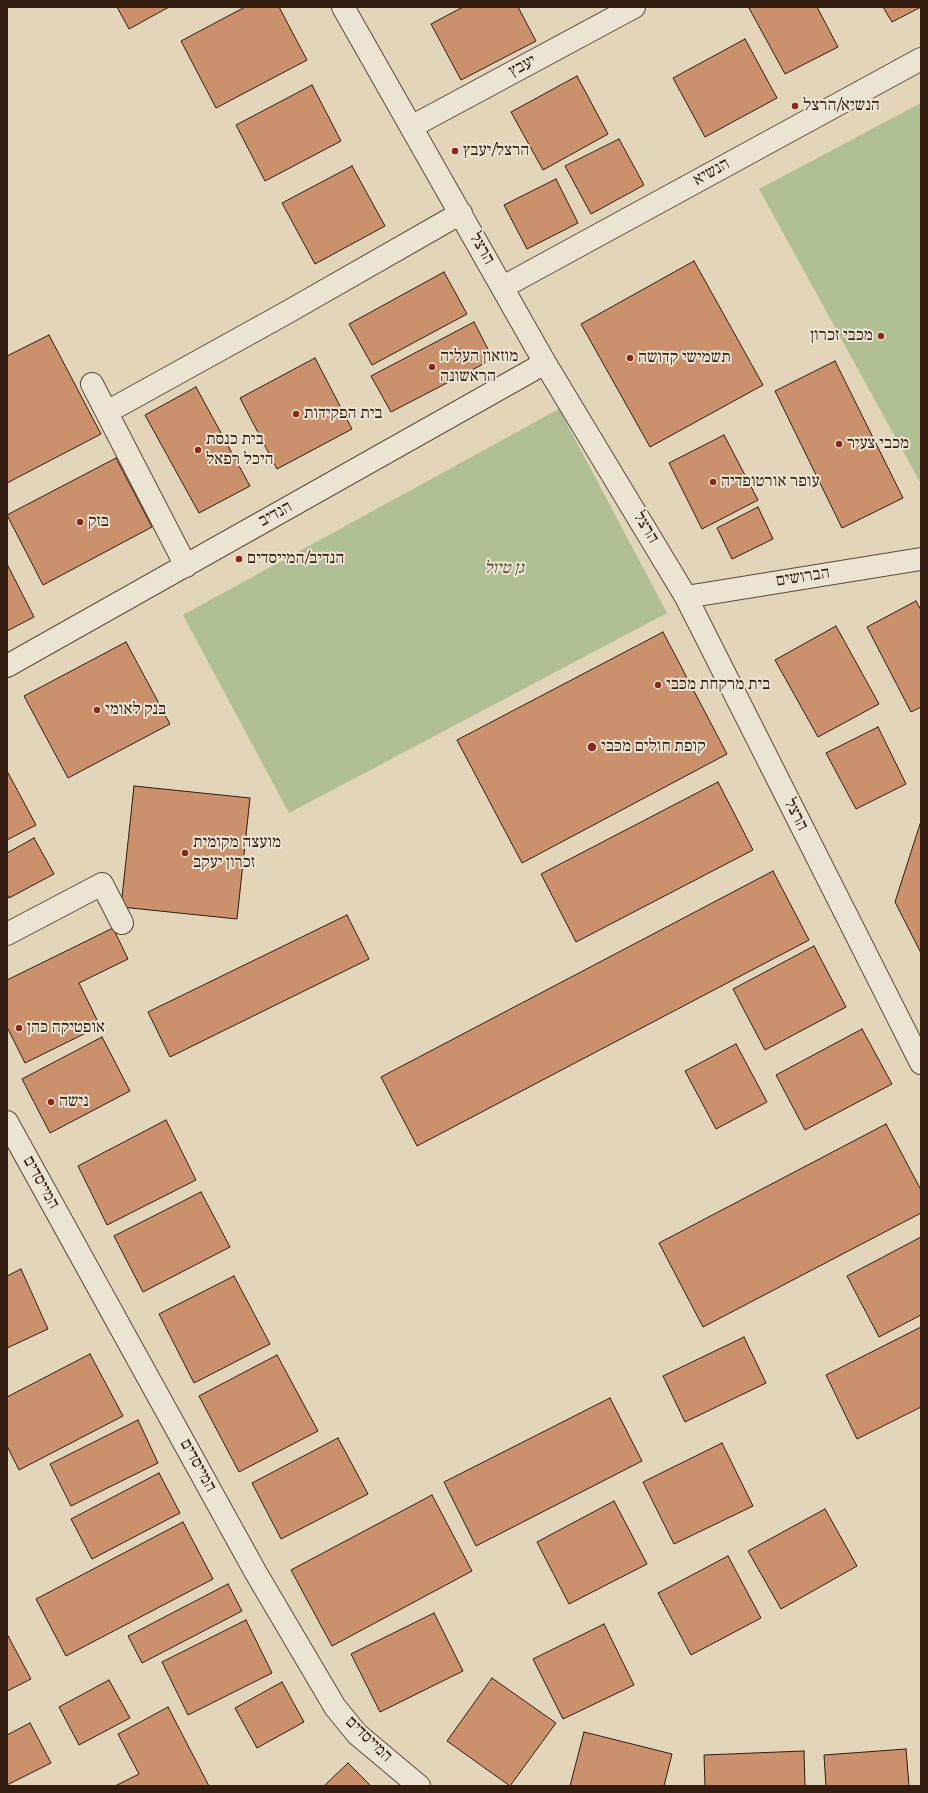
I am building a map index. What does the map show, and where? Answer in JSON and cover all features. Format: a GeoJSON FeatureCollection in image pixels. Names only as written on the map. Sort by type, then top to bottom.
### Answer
{"type":"FeatureCollection","features":[{"type":"Feature","properties":{"kind":"street","name":"הרצל"},"geometry":{"type":"LineString","coordinates":[[343,7],[545,363],[686,597],[921,1063]]}},
{"type":"Feature","properties":{"kind":"street","name":"יעבץ"},"geometry":{"type":"LineString","coordinates":[[411,127],[634,7]]}},
{"type":"Feature","properties":{"kind":"street","name":"הנשיא"},"geometry":{"type":"LineString","coordinates":[[503,288],[921,59]]}},
{"type":"Feature","properties":{"kind":"street"},"geometry":{"type":"LineString","coordinates":[[107,412],[286,314],[461,213]]}},
{"type":"Feature","properties":{"kind":"street","name":"הנדיב"},"geometry":{"type":"LineString","coordinates":[[7,666],[545,363]]}},
{"type":"Feature","properties":{"kind":"street"},"geometry":{"type":"LineString","coordinates":[[92,384],[186,566]]}},
{"type":"Feature","properties":{"kind":"street","name":"הברושים"},"geometry":{"type":"LineString","coordinates":[[686,597],[921,559]]}},
{"type":"Feature","properties":{"kind":"street"},"geometry":{"type":"LineString","coordinates":[[7,934],[102,884],[122,923]]}},
{"type":"Feature","properties":{"kind":"street","name":"המייסדים"},"geometry":{"type":"LineString","coordinates":[[7,1122],[256,1573],[335,1707],[357,1734],[418,1786]]}},
{"type":"Feature","properties":{"kind":"green space","name":"מכבי זכרון"},"geometry":{"type":"Polygon","coordinates":[[[921,103],[921,484],[759,189],[921,103]]]}},
{"type":"Feature","properties":{"kind":"green space","name":"גן טיול"},"geometry":{"type":"Polygon","coordinates":[[[559,409],[667,613],[289,813],[183,615],[559,409]]]}},
{"type":"Feature","properties":{"kind":"building"},"geometry":{"type":"Polygon","coordinates":[[[117,7],[169,7],[129,29],[117,7]]]}},
{"type":"Feature","properties":{"kind":"building"},"geometry":{"type":"Polygon","coordinates":[[[245,7],[279,7],[307,60],[216,108],[181,41],[245,7]]]}},
{"type":"Feature","properties":{"kind":"building"},"geometry":{"type":"Polygon","coordinates":[[[463,7],[518,7],[536,41],[461,80],[431,24],[463,7]]]}},
{"type":"Feature","properties":{"kind":"building"},"geometry":{"type":"Polygon","coordinates":[[[817,7],[838,47],[785,74],[749,8],[817,7]]]}},
{"type":"Feature","properties":{"kind":"building"},"geometry":{"type":"Polygon","coordinates":[[[883,7],[921,7],[892,22],[883,7]]]}},
{"type":"Feature","properties":{"kind":"building"},"geometry":{"type":"Polygon","coordinates":[[[745,39],[777,98],[705,137],[673,78],[745,39]]]}},
{"type":"Feature","properties":{"kind":"building"},"geometry":{"type":"Polygon","coordinates":[[[577,76],[608,134],[543,170],[511,112],[577,76]]]}},
{"type":"Feature","properties":{"kind":"building"},"geometry":{"type":"Polygon","coordinates":[[[312,85],[341,141],[265,181],[236,125],[312,85]]]}},
{"type":"Feature","properties":{"kind":"building"},"geometry":{"type":"Polygon","coordinates":[[[619,139],[644,185],[591,214],[565,166],[619,139]]]}},
{"type":"Feature","properties":{"kind":"building"},"geometry":{"type":"Polygon","coordinates":[[[352,166],[385,226],[315,264],[282,203],[352,166]]]}},
{"type":"Feature","properties":{"kind":"building"},"geometry":{"type":"Polygon","coordinates":[[[556,179],[578,223],[527,249],[504,205],[556,179]]]}},
{"type":"Feature","properties":{"kind":"building"},"geometry":{"type":"Polygon","coordinates":[[[694,261],[763,385],[650,447],[581,324],[694,261]]]}},
{"type":"Feature","properties":{"kind":"building"},"geometry":{"type":"Polygon","coordinates":[[[444,272],[467,314],[372,365],[349,324],[444,272]]]}},
{"type":"Feature","properties":{"kind":"building","name":"מוזאון העליה הראשונה"},"geometry":{"type":"Polygon","coordinates":[[[474,322],[493,359],[391,412],[371,376],[474,322]]]}},
{"type":"Feature","properties":{"kind":"building"},"geometry":{"type":"Polygon","coordinates":[[[49,335],[101,434],[7,483],[7,356],[49,335]]]}},
{"type":"Feature","properties":{"kind":"building","name":"בית הפקידות"},"geometry":{"type":"Polygon","coordinates":[[[315,358],[352,429],[277,469],[240,398],[315,358]]]}},
{"type":"Feature","properties":{"kind":"building","name":"מכבי צעיר"},"geometry":{"type":"Polygon","coordinates":[[[835,361],[903,498],[842,528],[775,391],[835,361]]]}},
{"type":"Feature","properties":{"kind":"building","name":"בית כנסת היכל רפאל"},"geometry":{"type":"Polygon","coordinates":[[[196,387],[250,486],[199,513],[145,415],[196,387]]]}},
{"type":"Feature","properties":{"kind":"building","name":"עופר אורטופדיה"},"geometry":{"type":"Polygon","coordinates":[[[724,435],[758,500],[702,529],[669,463],[724,435]]]}},
{"type":"Feature","properties":{"kind":"building","name":"בזק"},"geometry":{"type":"Polygon","coordinates":[[[116,458],[152,527],[43,585],[7,515],[116,458]]]}},
{"type":"Feature","properties":{"kind":"building"},"geometry":{"type":"Polygon","coordinates":[[[758,507],[773,539],[732,559],[717,528],[758,507]]]}},
{"type":"Feature","properties":{"kind":"building"},"geometry":{"type":"Polygon","coordinates":[[[7,564],[34,617],[7,631],[7,564]]]}},
{"type":"Feature","properties":{"kind":"building"},"geometry":{"type":"Polygon","coordinates":[[[916,601],[921,610],[921,707],[911,712],[867,627],[916,601]]]}},
{"type":"Feature","properties":{"kind":"building"},"geometry":{"type":"Polygon","coordinates":[[[836,626],[879,704],[818,737],[775,660],[836,626]]]}},
{"type":"Feature","properties":{"kind":"building","name":"קופת חולים מכבי"},"geometry":{"type":"Polygon","coordinates":[[[663,632],[727,754],[522,863],[457,740],[663,632]]]}},
{"type":"Feature","properties":{"kind":"building","name":"בנק לאומי"},"geometry":{"type":"Polygon","coordinates":[[[126,642],[170,724],[68,778],[24,696],[126,642]]]}},
{"type":"Feature","properties":{"kind":"building"},"geometry":{"type":"Polygon","coordinates":[[[878,727],[906,784],[856,809],[826,753],[878,727]]]}},
{"type":"Feature","properties":{"kind":"building"},"geometry":{"type":"Polygon","coordinates":[[[7,771],[36,825],[7,840],[7,771]]]}},
{"type":"Feature","properties":{"kind":"building"},"geometry":{"type":"Polygon","coordinates":[[[718,782],[753,850],[576,942],[541,874],[718,782]]]}},
{"type":"Feature","properties":{"kind":"building","name":"מועצה מקומית זכרון יעקב"},"geometry":{"type":"Polygon","coordinates":[[[134,786],[250,798],[237,919],[121,907],[134,786]]]}},
{"type":"Feature","properties":{"kind":"building"},"geometry":{"type":"Polygon","coordinates":[[[921,821],[921,953],[895,902],[921,821]]]}},
{"type":"Feature","properties":{"kind":"building"},"geometry":{"type":"Polygon","coordinates":[[[34,838],[54,874],[9,898],[7,894],[7,853],[34,838]]]}},
{"type":"Feature","properties":{"kind":"building"},"geometry":{"type":"Polygon","coordinates":[[[773,871],[809,940],[417,1146],[381,1077],[773,871]]]}},
{"type":"Feature","properties":{"kind":"building"},"geometry":{"type":"Polygon","coordinates":[[[347,915],[369,959],[170,1057],[148,1012],[347,915]]]}},
{"type":"Feature","properties":{"kind":"building"},"geometry":{"type":"Polygon","coordinates":[[[113,928],[128,959],[79,983],[100,1026],[25,1063],[7,1027],[7,980],[113,928]]]}},
{"type":"Feature","properties":{"kind":"building"},"geometry":{"type":"Polygon","coordinates":[[[814,946],[846,1007],[765,1050],[733,989],[814,946]]]}},
{"type":"Feature","properties":{"kind":"building"},"geometry":{"type":"Polygon","coordinates":[[[862,1029],[892,1084],[805,1130],[776,1075],[862,1029]]]}},
{"type":"Feature","properties":{"kind":"building"},"geometry":{"type":"Polygon","coordinates":[[[102,1037],[130,1091],[50,1133],[22,1079],[102,1037]]]}},
{"type":"Feature","properties":{"kind":"building"},"geometry":{"type":"Polygon","coordinates":[[[736,1044],[767,1102],[716,1129],[685,1071],[736,1044]]]}},
{"type":"Feature","properties":{"kind":"building"},"geometry":{"type":"Polygon","coordinates":[[[166,1120],[196,1180],[107,1225],[78,1166],[166,1120]]]}},
{"type":"Feature","properties":{"kind":"building"},"geometry":{"type":"Polygon","coordinates":[[[886,1124],[921,1190],[921,1213],[703,1327],[659,1243],[886,1124]]]}},
{"type":"Feature","properties":{"kind":"building"},"geometry":{"type":"Polygon","coordinates":[[[201,1192],[230,1247],[143,1292],[114,1236],[201,1192]]]}},
{"type":"Feature","properties":{"kind":"building"},"geometry":{"type":"Polygon","coordinates":[[[921,1237],[921,1315],[879,1337],[847,1276],[921,1237]]]}},
{"type":"Feature","properties":{"kind":"building"},"geometry":{"type":"Polygon","coordinates":[[[21,1269],[48,1329],[7,1348],[7,1276],[21,1269]]]}},
{"type":"Feature","properties":{"kind":"building"},"geometry":{"type":"Polygon","coordinates":[[[234,1276],[270,1344],[194,1383],[159,1314],[234,1276]]]}},
{"type":"Feature","properties":{"kind":"building"},"geometry":{"type":"Polygon","coordinates":[[[921,1327],[921,1407],[857,1439],[826,1375],[921,1327]]]}},
{"type":"Feature","properties":{"kind":"building"},"geometry":{"type":"Polygon","coordinates":[[[744,1337],[766,1383],[685,1422],[663,1376],[744,1337]]]}},
{"type":"Feature","properties":{"kind":"building"},"geometry":{"type":"Polygon","coordinates":[[[90,1354],[123,1416],[19,1470],[7,1446],[7,1397],[90,1354]]]}},
{"type":"Feature","properties":{"kind":"building"},"geometry":{"type":"Polygon","coordinates":[[[277,1355],[318,1431],[239,1472],[199,1396],[277,1355]]]}},
{"type":"Feature","properties":{"kind":"building"},"geometry":{"type":"Polygon","coordinates":[[[610,1398],[642,1461],[476,1546],[444,1482],[610,1398]]]}},
{"type":"Feature","properties":{"kind":"building"},"geometry":{"type":"Polygon","coordinates":[[[138,1420],[158,1463],[71,1506],[50,1464],[138,1420]]]}},
{"type":"Feature","properties":{"kind":"building"},"geometry":{"type":"Polygon","coordinates":[[[338,1438],[368,1494],[281,1539],[252,1483],[338,1438]]]}},
{"type":"Feature","properties":{"kind":"building"},"geometry":{"type":"Polygon","coordinates":[[[722,1443],[753,1506],[674,1544],[643,1482],[722,1443]]]}},
{"type":"Feature","properties":{"kind":"building"},"geometry":{"type":"Polygon","coordinates":[[[159,1473],[180,1513],[92,1559],[71,1519],[159,1473]]]}},
{"type":"Feature","properties":{"kind":"building"},"geometry":{"type":"Polygon","coordinates":[[[432,1495],[472,1571],[332,1646],[291,1570],[432,1495]]]}},
{"type":"Feature","properties":{"kind":"building"},"geometry":{"type":"Polygon","coordinates":[[[614,1501],[647,1564],[569,1604],[537,1542],[614,1501]]]}},
{"type":"Feature","properties":{"kind":"building"},"geometry":{"type":"Polygon","coordinates":[[[825,1509],[857,1566],[781,1609],[748,1551],[825,1509]]]}},
{"type":"Feature","properties":{"kind":"building"},"geometry":{"type":"Polygon","coordinates":[[[183,1522],[213,1579],[66,1656],[36,1599],[183,1522]]]}},
{"type":"Feature","properties":{"kind":"building"},"geometry":{"type":"Polygon","coordinates":[[[728,1556],[761,1618],[691,1655],[658,1593],[728,1556]]]}},
{"type":"Feature","properties":{"kind":"building"},"geometry":{"type":"Polygon","coordinates":[[[228,1584],[242,1611],[142,1663],[128,1636],[228,1584]]]}},
{"type":"Feature","properties":{"kind":"building"},"geometry":{"type":"Polygon","coordinates":[[[434,1613],[463,1671],[380,1712],[351,1654],[434,1613]]]}},
{"type":"Feature","properties":{"kind":"building"},"geometry":{"type":"Polygon","coordinates":[[[246,1620],[272,1673],[188,1715],[162,1662],[246,1620]]]}},
{"type":"Feature","properties":{"kind":"building"},"geometry":{"type":"Polygon","coordinates":[[[604,1624],[634,1685],[563,1719],[533,1659],[604,1624]]]}},
{"type":"Feature","properties":{"kind":"building"},"geometry":{"type":"Polygon","coordinates":[[[7,1634],[31,1679],[7,1691],[7,1634]]]}},
{"type":"Feature","properties":{"kind":"building"},"geometry":{"type":"Polygon","coordinates":[[[492,1678],[556,1723],[510,1786],[447,1741],[492,1678]]]}},
{"type":"Feature","properties":{"kind":"building"},"geometry":{"type":"Polygon","coordinates":[[[109,1680],[130,1718],[79,1745],[59,1707],[109,1680]]]}},
{"type":"Feature","properties":{"kind":"building"},"geometry":{"type":"Polygon","coordinates":[[[282,1682],[304,1722],[257,1748],[235,1708],[282,1682]]]}},
{"type":"Feature","properties":{"kind":"building"},"geometry":{"type":"Polygon","coordinates":[[[168,1707],[209,1786],[115,1786],[139,1774],[118,1734],[168,1707]]]}},
{"type":"Feature","properties":{"kind":"building"},"geometry":{"type":"Polygon","coordinates":[[[30,1723],[51,1763],[7,1785],[7,1735],[30,1723]]]}},
{"type":"Feature","properties":{"kind":"building"},"geometry":{"type":"Polygon","coordinates":[[[584,1732],[672,1754],[664,1786],[570,1786],[584,1732]]]}},
{"type":"Feature","properties":{"kind":"building"},"geometry":{"type":"Polygon","coordinates":[[[906,1749],[909,1786],[826,1786],[824,1755],[906,1749]]]}},
{"type":"Feature","properties":{"kind":"building"},"geometry":{"type":"Polygon","coordinates":[[[804,1751],[805,1786],[705,1786],[704,1755],[804,1751]]]}},
{"type":"Feature","properties":{"kind":"building"},"geometry":{"type":"Polygon","coordinates":[[[348,1763],[371,1786],[324,1786],[348,1763]]]}},
{"type":"Feature","properties":{"kind":"place","name":"הנשיא/הרצל"},"geometry":{"type":"Point","coordinates":[795,106]}},
{"type":"Feature","properties":{"kind":"place","name":"הרצל/יעבץ"},"geometry":{"type":"Point","coordinates":[455,151]}},
{"type":"Feature","properties":{"kind":"place","name":"מכבי זכרון"},"geometry":{"type":"Point","coordinates":[881,336]}},
{"type":"Feature","properties":{"kind":"place","name":"תשמישי קדושה"},"geometry":{"type":"Point","coordinates":[630,358]}},
{"type":"Feature","properties":{"kind":"place","name":"מוזאון העליה הראשונה"},"geometry":{"type":"Point","coordinates":[432,367]}},
{"type":"Feature","properties":{"kind":"place","name":"בית הפקידות"},"geometry":{"type":"Point","coordinates":[296,414]}},
{"type":"Feature","properties":{"kind":"place","name":"מכבי צעיר"},"geometry":{"type":"Point","coordinates":[839,444]}},
{"type":"Feature","properties":{"kind":"place","name":"בית כנסת היכל רפאל"},"geometry":{"type":"Point","coordinates":[198,450]}},
{"type":"Feature","properties":{"kind":"place","name":"עופר אורטופדיה"},"geometry":{"type":"Point","coordinates":[713,482]}},
{"type":"Feature","properties":{"kind":"place","name":"בזק"},"geometry":{"type":"Point","coordinates":[80,522]}},
{"type":"Feature","properties":{"kind":"place","name":"הנדיב/המייסדים"},"geometry":{"type":"Point","coordinates":[239,559]}},
{"type":"Feature","properties":{"kind":"place","name":"בית מרקחת מכבי"},"geometry":{"type":"Point","coordinates":[658,685]}},
{"type":"Feature","properties":{"kind":"place","name":"בנק לאומי"},"geometry":{"type":"Point","coordinates":[97,710]}},
{"type":"Feature","properties":{"kind":"place","name":"קופת חולים מכבי"},"geometry":{"type":"Point","coordinates":[592,747]}},
{"type":"Feature","properties":{"kind":"place","name":"מועצה מקומית זכרון יעקב"},"geometry":{"type":"Point","coordinates":[185,853]}},
{"type":"Feature","properties":{"kind":"place","name":"אופטיקה כהן"},"geometry":{"type":"Point","coordinates":[19,1028]}},
{"type":"Feature","properties":{"kind":"place","name":"נישה"},"geometry":{"type":"Point","coordinates":[51,1102]}}]}
